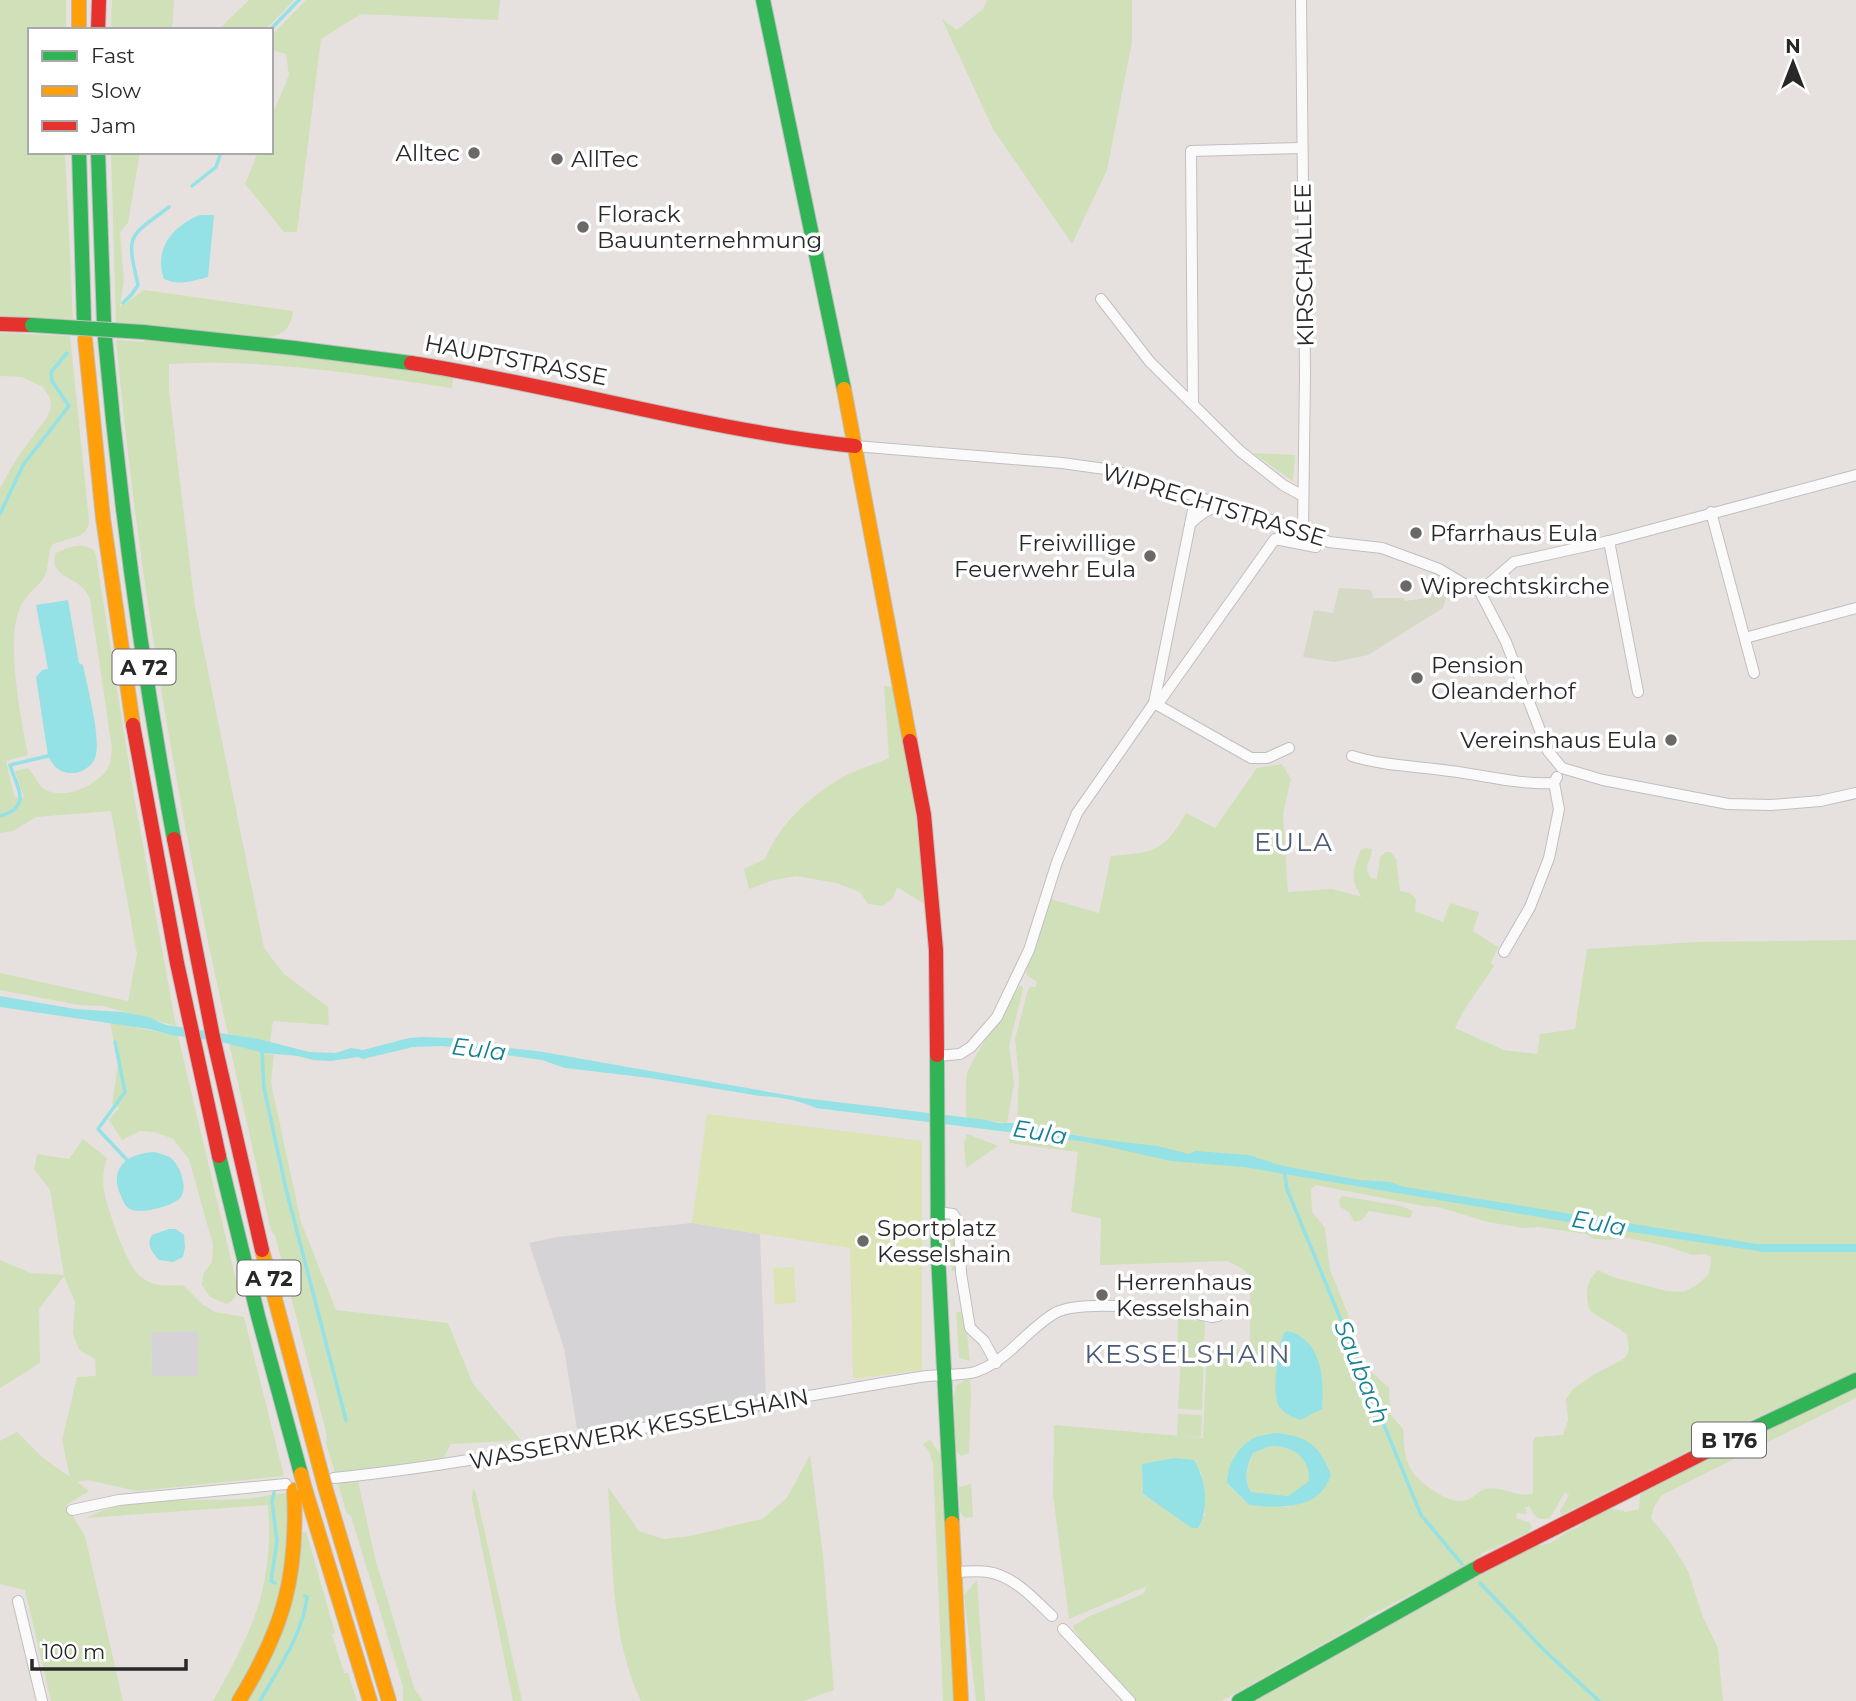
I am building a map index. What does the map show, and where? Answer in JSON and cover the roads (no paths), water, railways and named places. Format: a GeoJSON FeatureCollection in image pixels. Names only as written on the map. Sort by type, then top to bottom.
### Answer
{"type":"FeatureCollection","features":[{"type":"Feature","properties":{"kind":"main road"},"geometry":{"type":"LineString","coordinates":[[79,0],[79,28]]}},
{"type":"Feature","properties":{"kind":"main road"},"geometry":{"type":"LineString","coordinates":[[99,0],[99,28]]}},
{"type":"Feature","properties":{"kind":"main road"},"geometry":{"type":"LineString","coordinates":[[763,0],[855,446],[924,815],[936,936],[937,1212],[961,1701]]}},
{"type":"Feature","properties":{"kind":"main road"},"geometry":{"type":"LineString","coordinates":[[79,154],[84,321]]}},
{"type":"Feature","properties":{"kind":"main road"},"geometry":{"type":"LineString","coordinates":[[98,154],[104,323]]}},
{"type":"Feature","properties":{"kind":"main road","name":"HAUPTSTRASSE"},"geometry":{"type":"LineString","coordinates":[[0,324],[143,332],[296,347],[407,362],[541,386],[734,427],[855,446]]}},
{"type":"Feature","properties":{"kind":"main road","name":"A 72"},"geometry":{"type":"LineString","coordinates":[[85,338],[105,534],[127,680],[183,990],[227,1189],[287,1427],[296,1482],[370,1701]]}},
{"type":"Feature","properties":{"kind":"main road","name":"A 72"},"geometry":{"type":"LineString","coordinates":[[105,338],[130,573],[170,819],[204,993],[255,1223],[389,1701]]}},
{"type":"Feature","properties":{"kind":"main road","name":"B 176"},"geometry":{"type":"LineString","coordinates":[[1239,1701],[1517,1546],[1856,1380]]}},
{"type":"Feature","properties":{"kind":"main road"},"geometry":{"type":"LineString","coordinates":[[239,1701],[265,1658],[288,1599],[296,1541],[296,1482]]}},
{"type":"Feature","properties":{"kind":"main road"},"geometry":{"type":"LineString","coordinates":[[962,1681],[969,1701]]}},
{"type":"Feature","properties":{"kind":"street","name":"KIRSCHALLEE"},"geometry":{"type":"LineString","coordinates":[[1301,0],[1305,373],[1303,530]]}},
{"type":"Feature","properties":{"kind":"street"},"geometry":{"type":"LineString","coordinates":[[1193,403],[1191,151],[1302,148]]}},
{"type":"Feature","properties":{"kind":"street"},"geometry":{"type":"LineString","coordinates":[[1101,299],[1150,362],[1240,451],[1283,485],[1303,496]]}},
{"type":"Feature","properties":{"kind":"street","name":"HAUPTSTRASSE"},"geometry":{"type":"LineString","coordinates":[[855,446],[878,447]]}},
{"type":"Feature","properties":{"kind":"street","name":"WIPRECHTSTRASSE"},"geometry":{"type":"LineString","coordinates":[[878,447],[1112,470],[1303,530],[1329,542],[1382,548],[1439,569],[1469,588],[1479,590]]}},
{"type":"Feature","properties":{"kind":"street"},"geometry":{"type":"LineString","coordinates":[[1856,475],[1609,541],[1514,562],[1489,585],[1479,590],[1506,642],[1548,751],[1562,768],[1603,780],[1728,804],[1771,805],[1820,801],[1856,793]]}},
{"type":"Feature","properties":{"kind":"street"},"geometry":{"type":"LineString","coordinates":[[1155,704],[1196,495]]}},
{"type":"Feature","properties":{"kind":"street"},"geometry":{"type":"LineString","coordinates":[[1188,526],[1198,515],[1226,505]]}},
{"type":"Feature","properties":{"kind":"street"},"geometry":{"type":"LineString","coordinates":[[1711,512],[1754,673]]}},
{"type":"Feature","properties":{"kind":"street"},"geometry":{"type":"LineString","coordinates":[[937,1056],[960,1054],[971,1047],[996,1017],[1029,950],[1057,862],[1077,813],[1275,539],[1316,547],[1317,537]]}},
{"type":"Feature","properties":{"kind":"street"},"geometry":{"type":"LineString","coordinates":[[1609,541],[1637,692]]}},
{"type":"Feature","properties":{"kind":"street"},"geometry":{"type":"LineString","coordinates":[[1745,638],[1856,608]]}},
{"type":"Feature","properties":{"kind":"street"},"geometry":{"type":"LineString","coordinates":[[1155,704],[1251,758],[1267,758],[1289,748]]}},
{"type":"Feature","properties":{"kind":"street"},"geometry":{"type":"LineString","coordinates":[[1352,756],[1373,763],[1426,767],[1524,782],[1554,783]]}},
{"type":"Feature","properties":{"kind":"street"},"geometry":{"type":"LineString","coordinates":[[1504,952],[1530,907],[1549,858],[1559,809],[1554,783],[1562,768]]}},
{"type":"Feature","properties":{"kind":"street"},"geometry":{"type":"LineString","coordinates":[[937,1212],[953,1214],[959,1223],[961,1273],[970,1328],[984,1341],[996,1363]]}},
{"type":"Feature","properties":{"kind":"street"},"geometry":{"type":"LineString","coordinates":[[944,1374],[973,1373],[996,1363],[1055,1313],[1069,1308],[1141,1307],[1175,1309],[1212,1317],[1218,1315]]}},
{"type":"Feature","properties":{"kind":"street","name":"WASSERWERK KESSELSHAIN"},"geometry":{"type":"LineString","coordinates":[[326,1479],[450,1464],[944,1374]]}},
{"type":"Feature","properties":{"kind":"street"},"geometry":{"type":"LineString","coordinates":[[72,1510],[120,1500],[296,1482]]}},
{"type":"Feature","properties":{"kind":"street"},"geometry":{"type":"LineString","coordinates":[[954,1572],[980,1571],[997,1574],[1020,1586],[1052,1616]]}},
{"type":"Feature","properties":{"kind":"street"},"geometry":{"type":"LineString","coordinates":[[18,1601],[42,1701]]}},
{"type":"Feature","properties":{"kind":"street"},"geometry":{"type":"LineString","coordinates":[[1063,1629],[1130,1701]]}},
{"type":"Feature","properties":{"kind":"water"},"geometry":{"type":"Polygon","coordinates":[[[200,215],[214,215],[208,277],[181,282],[164,279],[161,258],[168,240],[182,225],[200,215]]]}},
{"type":"Feature","properties":{"kind":"water"},"geometry":{"type":"Polygon","coordinates":[[[68,600],[97,739],[94,761],[87,768],[74,773],[58,769],[48,756],[36,677],[42,670],[48,669],[36,605],[68,600]]]}},
{"type":"Feature","properties":{"kind":"water","name":"Eula"},"geometry":{"type":"Polygon","coordinates":[[[0,996],[75,1009],[123,1012],[148,1017],[166,1025],[259,1039],[309,1052],[336,1053],[351,1048],[363,1050],[409,1038],[450,1038],[803,1098],[998,1123],[1017,1123],[1090,1138],[1157,1146],[1189,1154],[1196,1151],[1248,1155],[1283,1166],[1359,1180],[1390,1182],[1405,1187],[1757,1244],[1856,1244],[1856,1252],[1764,1252],[1598,1227],[1244,1167],[1171,1161],[1087,1142],[816,1108],[782,1098],[565,1068],[542,1060],[443,1046],[413,1047],[363,1059],[313,1060],[264,1053],[218,1041],[171,1035],[149,1029],[0,1007],[0,996]]]}},
{"type":"Feature","properties":{"kind":"water"},"geometry":{"type":"Polygon","coordinates":[[[155,1152],[169,1157],[177,1166],[182,1176],[183,1192],[172,1204],[157,1209],[135,1211],[123,1202],[118,1186],[119,1170],[136,1155],[155,1152]]]}},
{"type":"Feature","properties":{"kind":"water"},"geometry":{"type":"Polygon","coordinates":[[[176,1229],[184,1235],[183,1257],[173,1262],[159,1260],[150,1245],[152,1235],[176,1229]]]}},
{"type":"Feature","properties":{"kind":"water"},"geometry":{"type":"Polygon","coordinates":[[[1288,1331],[1308,1343],[1314,1351],[1321,1373],[1322,1409],[1300,1420],[1282,1410],[1276,1398],[1278,1358],[1284,1333],[1288,1331]]]}},
{"type":"Feature","properties":{"kind":"water"},"geometry":{"type":"Polygon","coordinates":[[[1275,1433],[1296,1437],[1311,1444],[1322,1456],[1331,1475],[1325,1487],[1308,1501],[1273,1507],[1249,1505],[1227,1483],[1231,1464],[1237,1452],[1254,1438],[1275,1433]],[[1270,1446],[1253,1453],[1247,1472],[1247,1483],[1251,1492],[1288,1496],[1309,1481],[1307,1465],[1303,1459],[1293,1451],[1270,1446]]]}},
{"type":"Feature","properties":{"kind":"water"},"geometry":{"type":"Polygon","coordinates":[[[1174,1458],[1194,1460],[1201,1476],[1205,1503],[1198,1528],[1192,1528],[1143,1494],[1142,1464],[1174,1458]]]}},
{"type":"Feature","properties":{"kind":"waterway"},"geometry":{"type":"LineString","coordinates":[[272,28],[299,0]]}},
{"type":"Feature","properties":{"kind":"waterway"},"geometry":{"type":"LineString","coordinates":[[192,186],[216,167],[220,154]]}},
{"type":"Feature","properties":{"kind":"waterway"},"geometry":{"type":"LineString","coordinates":[[123,303],[138,285],[132,255],[134,238],[145,225],[169,207]]}},
{"type":"Feature","properties":{"kind":"waterway"},"geometry":{"type":"LineString","coordinates":[[0,514],[23,465],[69,406],[52,381],[51,372],[67,353]]}},
{"type":"Feature","properties":{"kind":"waterway"},"geometry":{"type":"LineString","coordinates":[[0,816],[10,812],[20,802],[19,789],[10,765],[48,756]]}},
{"type":"Feature","properties":{"kind":"waterway"},"geometry":{"type":"LineString","coordinates":[[115,1042],[125,1092],[98,1129],[127,1160]]}},
{"type":"Feature","properties":{"kind":"waterway"},"geometry":{"type":"LineString","coordinates":[[262,1051],[264,1088],[286,1189],[346,1420]]}},
{"type":"Feature","properties":{"kind":"waterway","name":"Saubach"},"geometry":{"type":"LineString","coordinates":[[1284,1170],[1287,1189],[1421,1515],[1462,1564]]}},
{"type":"Feature","properties":{"kind":"waterway"},"geometry":{"type":"LineString","coordinates":[[274,1493],[272,1501],[277,1541],[271,1581],[275,1583]]}},
{"type":"Feature","properties":{"kind":"waterway","name":"Saubach"},"geometry":{"type":"LineString","coordinates":[[1480,1583],[1544,1650],[1599,1701]]}},
{"type":"Feature","properties":{"kind":"waterway"},"geometry":{"type":"LineString","coordinates":[[260,1701],[295,1638],[305,1611],[305,1596]]}},
{"type":"Feature","properties":{"kind":"place","name":"Alltec"},"geometry":{"type":"Point","coordinates":[474,153]}},
{"type":"Feature","properties":{"kind":"place","name":"AllTec"},"geometry":{"type":"Point","coordinates":[557,159]}},
{"type":"Feature","properties":{"kind":"place","name":"Florack Bauunternehmung"},"geometry":{"type":"Point","coordinates":[583,227]}},
{"type":"Feature","properties":{"kind":"place","name":"Pfarrhaus Eula"},"geometry":{"type":"Point","coordinates":[1416,533]}},
{"type":"Feature","properties":{"kind":"place","name":"Freiwillige Feuerwehr Eula"},"geometry":{"type":"Point","coordinates":[1150,556]}},
{"type":"Feature","properties":{"kind":"place","name":"Wiprechtskirche"},"geometry":{"type":"Point","coordinates":[1406,586]}},
{"type":"Feature","properties":{"kind":"place","name":"Pension Oleanderhof"},"geometry":{"type":"Point","coordinates":[1417,678]}},
{"type":"Feature","properties":{"kind":"place","name":"Vereinshaus Eula"},"geometry":{"type":"Point","coordinates":[1671,740]}},
{"type":"Feature","properties":{"kind":"place","name":"Sportplatz Kesselshain"},"geometry":{"type":"Point","coordinates":[863,1241]}},
{"type":"Feature","properties":{"kind":"place","name":"Herrenhaus Kesselshain"},"geometry":{"type":"Point","coordinates":[1102,1295]}},
{"type":"Feature","properties":{"kind":"district","name":"EULA"},"geometry":{"type":"Point","coordinates":[1294,842]}},
{"type":"Feature","properties":{"kind":"district","name":"KESSELSHAIN"},"geometry":{"type":"Point","coordinates":[1188,1354]}}]}
